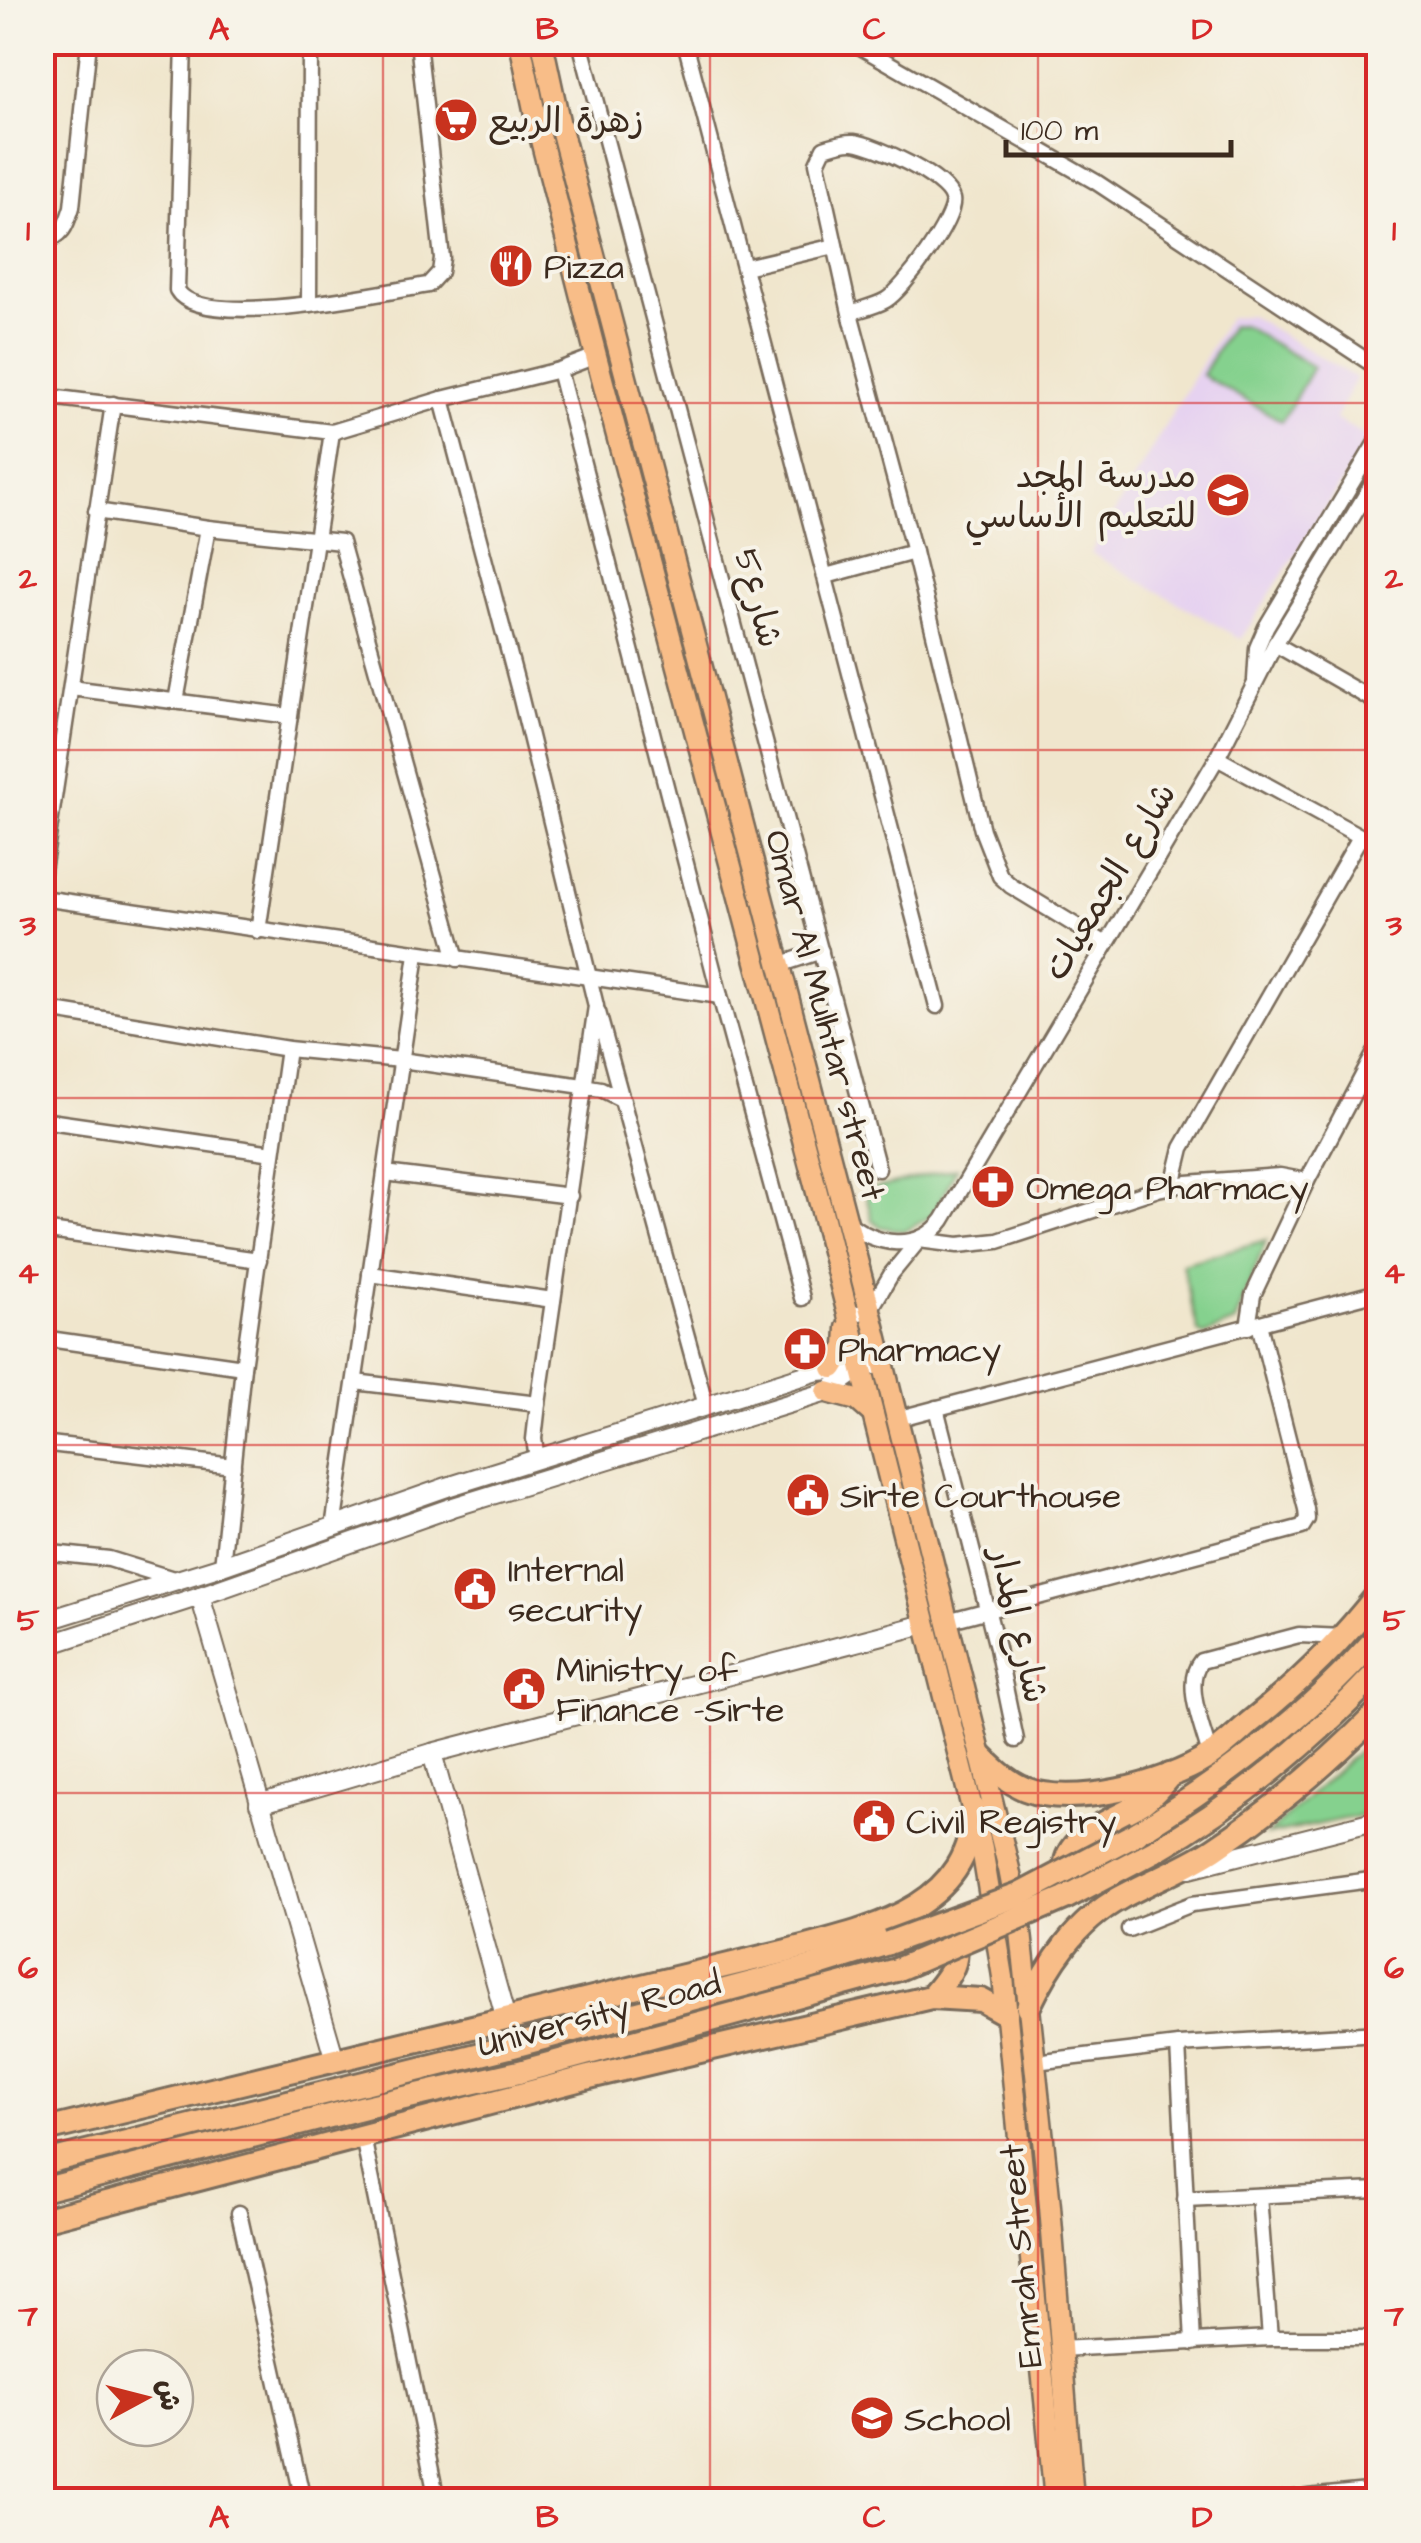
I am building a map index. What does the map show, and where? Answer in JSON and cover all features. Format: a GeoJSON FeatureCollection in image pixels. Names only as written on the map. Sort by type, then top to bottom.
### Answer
{"type":"FeatureCollection","features":[{"type":"Feature","properties":{"kind":"highway"},"geometry":{"type":"LineString","coordinates":[[982,1757],[1014,1783],[1050,1795],[1103,1792],[1170,1775],[1210,1756],[1296,1684],[1343,1637],[1378,1594]]}},
{"type":"Feature","properties":{"kind":"highway"},"geometry":{"type":"LineString","coordinates":[[42,2163],[812,1967],[1018,1895],[1137,1834],[1202,1792],[1279,1733],[1378,1636]]}},
{"type":"Feature","properties":{"kind":"highway","name":"University Road"},"geometry":{"type":"LineString","coordinates":[[42,2190],[520,2072],[896,1970],[1050,1905],[1212,1816],[1268,1775],[1378,1671]]}},
{"type":"Feature","properties":{"kind":"highway"},"geometry":{"type":"LineString","coordinates":[[42,2220],[514,2098],[931,1997],[981,2000],[1017,2011],[1077,1931],[1096,1914],[1210,1852],[1266,1812],[1378,1712]]}},
{"type":"Feature","properties":{"kind":"highway"},"geometry":{"type":"LineString","coordinates":[[1096,1914],[1075,1900],[1066,1884],[1068,1852],[1086,1834],[1150,1796],[1170,1775]]}},
{"type":"Feature","properties":{"kind":"highway"},"geometry":{"type":"LineString","coordinates":[[909,1914],[962,1863],[973,1827],[974,1808]]}},
{"type":"Feature","properties":{"kind":"highway"},"geometry":{"type":"LineString","coordinates":[[42,2131],[787,1951],[909,1914],[928,1913],[937,1917],[955,1940],[954,1970],[931,1997]]}},
{"type":"Feature","properties":{"kind":"highway"},"geometry":{"type":"LineString","coordinates":[[365,2108],[393,2114],[474,2095],[514,2098]]}},
{"type":"Feature","properties":{"kind":"main road"},"geometry":{"type":"LineString","coordinates":[[520,42],[596,356],[848,1316],[872,1365],[873,1414],[974,1808],[1017,2011]]}},
{"type":"Feature","properties":{"kind":"main road","name":"Omar Al Mulhtar street"},"geometry":{"type":"LineString","coordinates":[[542,42],[559,121],[870,1310],[872,1365],[896,1418],[982,1757],[1017,1906],[1017,2011]]}},
{"type":"Feature","properties":{"kind":"main road"},"geometry":{"type":"LineString","coordinates":[[833,1368],[847,1342],[848,1316]]}},
{"type":"Feature","properties":{"kind":"main road"},"geometry":{"type":"LineString","coordinates":[[827,1392],[857,1400],[873,1414]]}},
{"type":"Feature","properties":{"kind":"main road","name":"Emrah Street"},"geometry":{"type":"LineString","coordinates":[[1017,2011],[1035,2062],[1073,2500]]}},
{"type":"Feature","properties":{"kind":"main road","name":"Emrah Street"},"geometry":{"type":"LineString","coordinates":[[1017,2011],[1055,2500]]}},
{"type":"Feature","properties":{"kind":"street"},"geometry":{"type":"LineString","coordinates":[[42,242],[55,239],[64,231],[72,207],[89,42]]}},
{"type":"Feature","properties":{"kind":"street"},"geometry":{"type":"LineString","coordinates":[[184,42],[177,290],[189,302],[272,310],[428,285],[440,272],[442,258],[418,42]]}},
{"type":"Feature","properties":{"kind":"street"},"geometry":{"type":"LineString","coordinates":[[309,304],[310,42]]}},
{"type":"Feature","properties":{"kind":"street","name":"شارع5"},"geometry":{"type":"LineString","coordinates":[[580,42],[878,1169]]}},
{"type":"Feature","properties":{"kind":"street"},"geometry":{"type":"LineString","coordinates":[[686,42],[938,1006]]}},
{"type":"Feature","properties":{"kind":"street"},"geometry":{"type":"LineString","coordinates":[[852,42],[1096,182],[1378,368]]}},
{"type":"Feature","properties":{"kind":"street"},"geometry":{"type":"LineString","coordinates":[[850,313],[886,301],[898,291],[949,221],[952,201],[949,193],[930,176],[876,148],[839,142],[824,148],[817,163],[834,246],[850,313],[914,552],[982,830],[1000,876],[1106,944]]}},
{"type":"Feature","properties":{"kind":"street"},"geometry":{"type":"LineString","coordinates":[[744,267],[834,246]]}},
{"type":"Feature","properties":{"kind":"street"},"geometry":{"type":"LineString","coordinates":[[42,396],[332,432],[596,356]]}},
{"type":"Feature","properties":{"kind":"street"},"geometry":{"type":"LineString","coordinates":[[558,370],[802,1298]]}},
{"type":"Feature","properties":{"kind":"street"},"geometry":{"type":"LineString","coordinates":[[442,399],[596,1006],[706,1406]]}},
{"type":"Feature","properties":{"kind":"street"},"geometry":{"type":"LineString","coordinates":[[42,878],[48,793],[71,688],[114,404]]}},
{"type":"Feature","properties":{"kind":"street"},"geometry":{"type":"LineString","coordinates":[[258,931],[332,432]]}},
{"type":"Feature","properties":{"kind":"street"},"geometry":{"type":"LineString","coordinates":[[1256,682],[1257,648],[1266,626],[1378,438]]}},
{"type":"Feature","properties":{"kind":"street","name":"شارع الجمعيات"},"geometry":{"type":"LineString","coordinates":[[870,1310],[892,1273],[919,1240],[943,1220],[1217,758],[1275,644],[1378,475]]}},
{"type":"Feature","properties":{"kind":"street"},"geometry":{"type":"LineString","coordinates":[[96,511],[341,542],[457,959]]}},
{"type":"Feature","properties":{"kind":"street"},"geometry":{"type":"LineString","coordinates":[[176,701],[208,528]]}},
{"type":"Feature","properties":{"kind":"street"},"geometry":{"type":"LineString","coordinates":[[826,576],[914,552]]}},
{"type":"Feature","properties":{"kind":"street"},"geometry":{"type":"LineString","coordinates":[[1275,644],[1378,703]]}},
{"type":"Feature","properties":{"kind":"street"},"geometry":{"type":"LineString","coordinates":[[71,688],[290,716]]}},
{"type":"Feature","properties":{"kind":"street"},"geometry":{"type":"LineString","coordinates":[[1217,758],[1378,846]]}},
{"type":"Feature","properties":{"kind":"street"},"geometry":{"type":"LineString","coordinates":[[1172,1185],[1182,1148],[1360,837]]}},
{"type":"Feature","properties":{"kind":"street"},"geometry":{"type":"LineString","coordinates":[[42,898],[720,996]]}},
{"type":"Feature","properties":{"kind":"street"},"geometry":{"type":"LineString","coordinates":[[779,965],[822,951]]}},
{"type":"Feature","properties":{"kind":"street"},"geometry":{"type":"LineString","coordinates":[[333,1528],[417,954]]}},
{"type":"Feature","properties":{"kind":"street"},"geometry":{"type":"LineString","coordinates":[[537,1459],[534,1439],[538,1404],[596,1006]]}},
{"type":"Feature","properties":{"kind":"street"},"geometry":{"type":"LineString","coordinates":[[42,1010],[288,1049],[402,1060],[583,1086],[623,1100]]}},
{"type":"Feature","properties":{"kind":"street"},"geometry":{"type":"LineString","coordinates":[[947,1621],[1302,1527],[1307,1519],[1306,1509],[1253,1326],[1250,1303],[1307,1181],[1378,1047]]}},
{"type":"Feature","properties":{"kind":"street"},"geometry":{"type":"LineString","coordinates":[[222,1566],[243,1367],[288,1049]]}},
{"type":"Feature","properties":{"kind":"street"},"geometry":{"type":"LineString","coordinates":[[42,1120],[274,1153]]}},
{"type":"Feature","properties":{"kind":"street"},"geometry":{"type":"LineString","coordinates":[[385,1172],[570,1196]]}},
{"type":"Feature","properties":{"kind":"street"},"geometry":{"type":"LineString","coordinates":[[846,1220],[877,1240],[919,1240],[958,1246],[998,1241],[1172,1185],[1280,1176],[1307,1181]]}},
{"type":"Feature","properties":{"kind":"street"},"geometry":{"type":"LineString","coordinates":[[42,1230],[259,1260]]}},
{"type":"Feature","properties":{"kind":"street"},"geometry":{"type":"LineString","coordinates":[[370,1274],[552,1300]]}},
{"type":"Feature","properties":{"kind":"street"},"geometry":{"type":"LineString","coordinates":[[896,1418],[1378,1292]]}},
{"type":"Feature","properties":{"kind":"street"},"geometry":{"type":"LineString","coordinates":[[848,1316],[870,1310]]}},
{"type":"Feature","properties":{"kind":"street"},"geometry":{"type":"LineString","coordinates":[[42,1338],[243,1367]]}},
{"type":"Feature","properties":{"kind":"street"},"geometry":{"type":"LineString","coordinates":[[64,1640],[50,1619],[706,1406],[833,1368],[872,1365]]}},
{"type":"Feature","properties":{"kind":"street"},"geometry":{"type":"LineString","coordinates":[[42,1646],[453,1508],[827,1392],[872,1365]]}},
{"type":"Feature","properties":{"kind":"street"},"geometry":{"type":"LineString","coordinates":[[354,1382],[538,1404]]}},
{"type":"Feature","properties":{"kind":"street","name":"شارع المدار"},"geometry":{"type":"LineString","coordinates":[[936,1408],[1016,1740]]}},
{"type":"Feature","properties":{"kind":"street"},"geometry":{"type":"LineString","coordinates":[[42,1442],[234,1466]]}},
{"type":"Feature","properties":{"kind":"street"},"geometry":{"type":"LineString","coordinates":[[446,1488],[453,1508]]}},
{"type":"Feature","properties":{"kind":"street"},"geometry":{"type":"LineString","coordinates":[[42,1552],[109,1559],[177,1580]]}},
{"type":"Feature","properties":{"kind":"street"},"geometry":{"type":"LineString","coordinates":[[200,1596],[335,2060]]}},
{"type":"Feature","properties":{"kind":"street"},"geometry":{"type":"LineString","coordinates":[[259,1804],[432,1753],[925,1624]]}},
{"type":"Feature","properties":{"kind":"street"},"geometry":{"type":"LineString","coordinates":[[1210,1756],[1193,1686],[1194,1672],[1201,1661],[1299,1636],[1343,1637]]}},
{"type":"Feature","properties":{"kind":"street"},"geometry":{"type":"LineString","coordinates":[[432,1753],[506,2019]]}},
{"type":"Feature","properties":{"kind":"street"},"geometry":{"type":"LineString","coordinates":[[1178,1868],[1196,1868],[1378,1820]]}},
{"type":"Feature","properties":{"kind":"street"},"geometry":{"type":"LineString","coordinates":[[1128,1929],[1192,1904],[1378,1879]]}},
{"type":"Feature","properties":{"kind":"street"},"geometry":{"type":"LineString","coordinates":[[1035,2062],[1178,2045],[1378,2033]]}},
{"type":"Feature","properties":{"kind":"street"},"geometry":{"type":"LineString","coordinates":[[1178,2045],[1193,2342]]}},
{"type":"Feature","properties":{"kind":"street"},"geometry":{"type":"LineString","coordinates":[[363,2137],[437,2500]]}},
{"type":"Feature","properties":{"kind":"street"},"geometry":{"type":"LineString","coordinates":[[1186,2199],[1378,2190]]}},
{"type":"Feature","properties":{"kind":"street"},"geometry":{"type":"LineString","coordinates":[[1259,2196],[1270,2338]]}},
{"type":"Feature","properties":{"kind":"street"},"geometry":{"type":"LineString","coordinates":[[239,2213],[303,2500]]}},
{"type":"Feature","properties":{"kind":"street"},"geometry":{"type":"LineString","coordinates":[[1059,2349],[1270,2338],[1378,2338]]}},
{"type":"Feature","properties":{"kind":"street"},"geometry":{"type":"LineString","coordinates":[[1277,2500],[1378,2490]]}},
{"type":"Feature","properties":{"kind":"shaded area","name":"مدرسة المجد للتعليم الأساسي"},"geometry":{"type":"Polygon","coordinates":[[[1249,315],[1356,378],[1335,419],[1370,438],[1241,639],[1091,553],[1228,318],[1249,315]]]}},
{"type":"Feature","properties":{"kind":"green space"},"geometry":{"type":"Polygon","coordinates":[[[1242,325],[1313,367],[1282,421],[1202,375],[1231,326],[1242,325]]]}},
{"type":"Feature","properties":{"kind":"green space"},"geometry":{"type":"Polygon","coordinates":[[[957,1168],[932,1216],[904,1231],[881,1227],[872,1220],[865,1191],[957,1168]]]}},
{"type":"Feature","properties":{"kind":"green space"},"geometry":{"type":"Polygon","coordinates":[[[1266,1240],[1235,1322],[1204,1335],[1198,1332],[1182,1264],[1266,1240]]]}},
{"type":"Feature","properties":{"kind":"green space"},"geometry":{"type":"Polygon","coordinates":[[[1378,1732],[1378,1812],[1267,1835],[1378,1732]]]}},
{"type":"Feature","properties":{"kind":"green space"},"geometry":{"type":"Polygon","coordinates":[[[695,2489],[696,2500],[607,2500],[607,2497],[695,2489]]]}},
{"type":"Feature","properties":{"kind":"place","name":"زهرة الربيع"},"geometry":{"type":"Point","coordinates":[456,120]}},
{"type":"Feature","properties":{"kind":"place","name":"Pizza"},"geometry":{"type":"Point","coordinates":[511,266]}},
{"type":"Feature","properties":{"kind":"place","name":"مدرسة المجد للتعليم الأساسي"},"geometry":{"type":"Point","coordinates":[1228,495]}},
{"type":"Feature","properties":{"kind":"place","name":"Omega Pharmacy"},"geometry":{"type":"Point","coordinates":[993,1187]}},
{"type":"Feature","properties":{"kind":"place","name":"Pharmacy"},"geometry":{"type":"Point","coordinates":[805,1349]}},
{"type":"Feature","properties":{"kind":"place","name":"Sirte Courthouse"},"geometry":{"type":"Point","coordinates":[808,1495]}},
{"type":"Feature","properties":{"kind":"place","name":"Internal security"},"geometry":{"type":"Point","coordinates":[475,1589]}},
{"type":"Feature","properties":{"kind":"place","name":"Ministry of Finance -Sirte"},"geometry":{"type":"Point","coordinates":[524,1689]}},
{"type":"Feature","properties":{"kind":"place","name":"Civil Registry"},"geometry":{"type":"Point","coordinates":[874,1821]}},
{"type":"Feature","properties":{"kind":"place","name":"School"},"geometry":{"type":"Point","coordinates":[872,2418]}}]}
